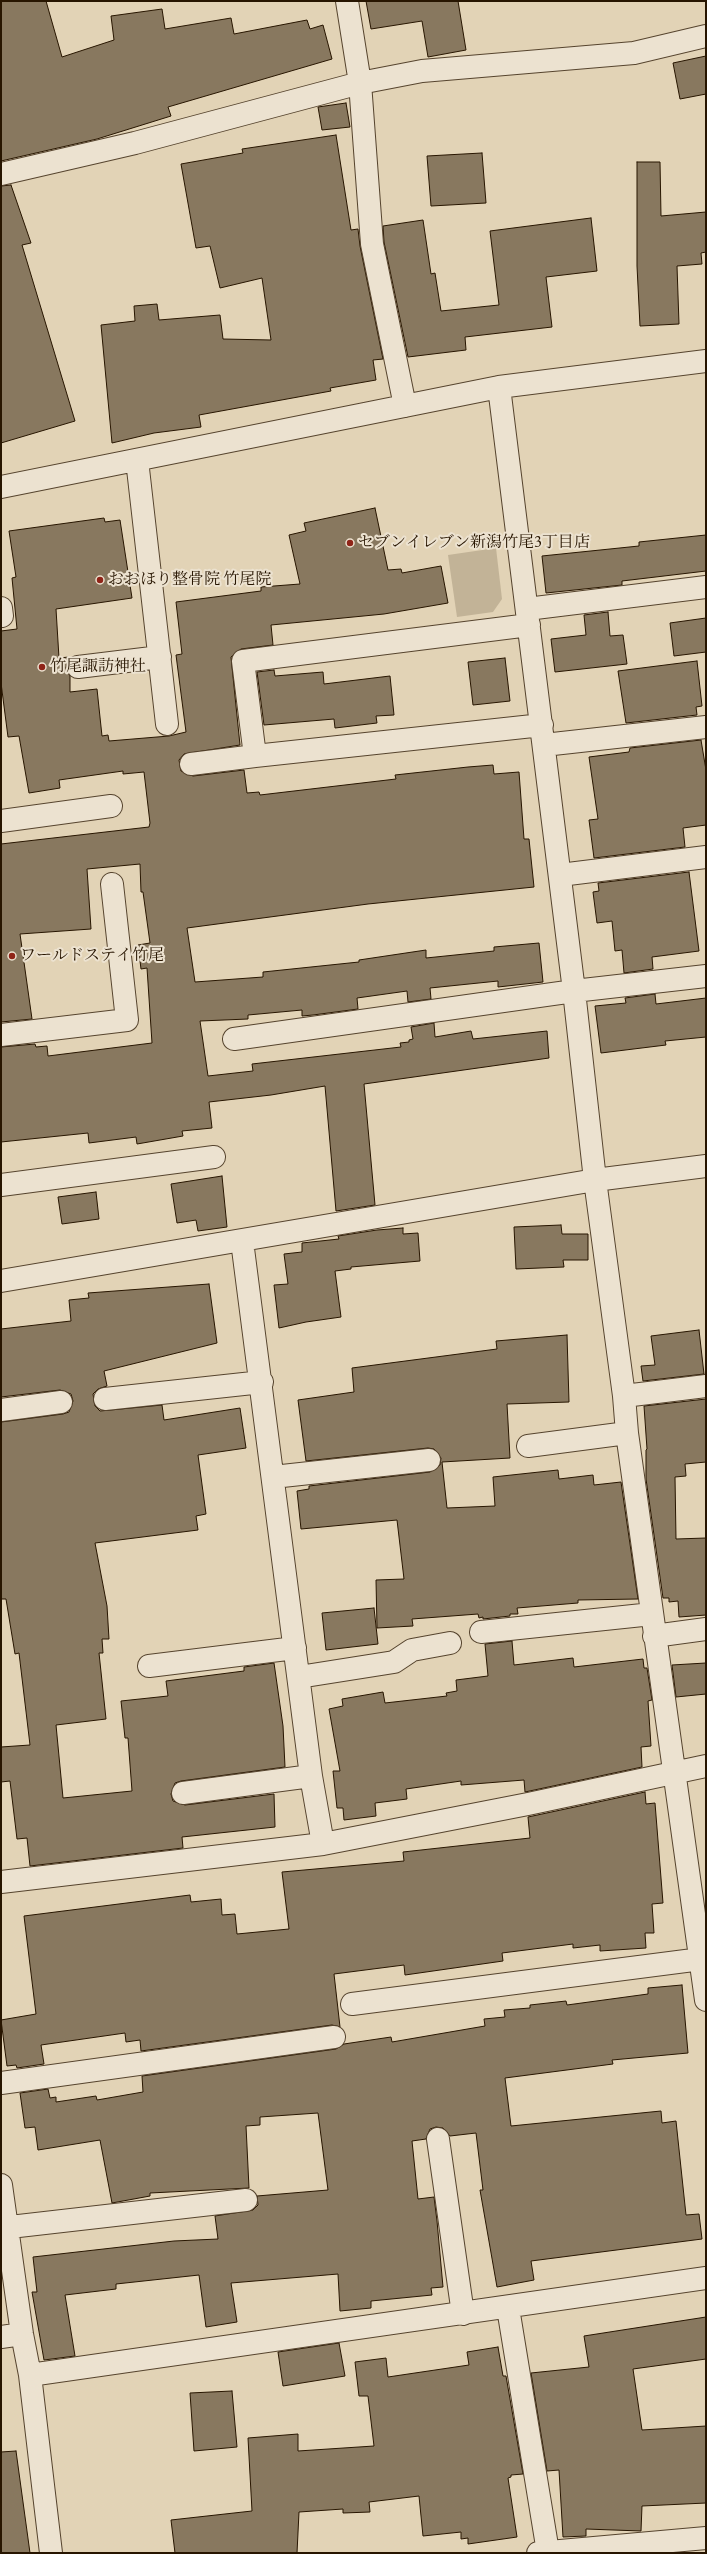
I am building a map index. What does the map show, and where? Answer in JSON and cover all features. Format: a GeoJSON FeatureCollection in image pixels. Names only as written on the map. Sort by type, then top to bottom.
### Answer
{"type":"FeatureCollection","features":[{"type":"Feature","properties":{"kind":"street"},"geometry":{"type":"LineString","coordinates":[[347,1],[360,83],[372,244],[404,406]]}},
{"type":"Feature","properties":{"kind":"street"},"geometry":{"type":"LineString","coordinates":[[1,174],[135,143],[360,83],[422,71],[634,52],[706,36]]}},
{"type":"Feature","properties":{"kind":"street"},"geometry":{"type":"LineString","coordinates":[[1,487],[499,387],[706,361]]}},
{"type":"Feature","properties":{"kind":"street"},"geometry":{"type":"LineString","coordinates":[[499,387],[560,874],[595,1180],[624,1396],[627,1433],[673,1771],[702,1953],[706,2000]]}},
{"type":"Feature","properties":{"kind":"street"},"geometry":{"type":"LineString","coordinates":[[137,460],[167,724]]}},
{"type":"Feature","properties":{"kind":"street"},"geometry":{"type":"LineString","coordinates":[[255,756],[243,661],[528,617],[706,587]]}},
{"type":"Feature","properties":{"kind":"street"},"geometry":{"type":"LineString","coordinates":[[78,667],[160,657]]}},
{"type":"Feature","properties":{"kind":"street"},"geometry":{"type":"LineString","coordinates":[[192,764],[255,756],[542,735],[706,727]]}},
{"type":"Feature","properties":{"kind":"street"},"geometry":{"type":"LineString","coordinates":[[1,821],[111,806]]}},
{"type":"Feature","properties":{"kind":"street"},"geometry":{"type":"LineString","coordinates":[[560,874],[706,858]]}},
{"type":"Feature","properties":{"kind":"street"},"geometry":{"type":"LineString","coordinates":[[1,1035],[127,1020],[112,884]]}},
{"type":"Feature","properties":{"kind":"street"},"geometry":{"type":"LineString","coordinates":[[234,1039],[574,991],[706,976]]}},
{"type":"Feature","properties":{"kind":"street"},"geometry":{"type":"LineString","coordinates":[[1,1185],[214,1157]]}},
{"type":"Feature","properties":{"kind":"street"},"geometry":{"type":"LineString","coordinates":[[1,1281],[595,1180],[706,1166]]}},
{"type":"Feature","properties":{"kind":"street"},"geometry":{"type":"LineString","coordinates":[[242,1241],[262,1382],[312,1776],[323,1844]]}},
{"type":"Feature","properties":{"kind":"street"},"geometry":{"type":"LineString","coordinates":[[105,1399],[262,1382]]}},
{"type":"Feature","properties":{"kind":"street"},"geometry":{"type":"LineString","coordinates":[[624,1396],[706,1386]]}},
{"type":"Feature","properties":{"kind":"street"},"geometry":{"type":"LineString","coordinates":[[1,1410],[61,1402]]}},
{"type":"Feature","properties":{"kind":"street"},"geometry":{"type":"LineString","coordinates":[[528,1446],[627,1433]]}},
{"type":"Feature","properties":{"kind":"street"},"geometry":{"type":"LineString","coordinates":[[273,1477],[429,1460]]}},
{"type":"Feature","properties":{"kind":"street"},"geometry":{"type":"LineString","coordinates":[[482,1632],[652,1614]]}},
{"type":"Feature","properties":{"kind":"street"},"geometry":{"type":"LineString","coordinates":[[654,1636],[706,1629]]}},
{"type":"Feature","properties":{"kind":"street"},"geometry":{"type":"LineString","coordinates":[[299,1678],[394,1662],[412,1650],[450,1643]]}},
{"type":"Feature","properties":{"kind":"street"},"geometry":{"type":"LineString","coordinates":[[148,1666],[295,1648]]}},
{"type":"Feature","properties":{"kind":"street"},"geometry":{"type":"LineString","coordinates":[[1,1882],[323,1844],[528,1804],[673,1771],[706,1766]]}},
{"type":"Feature","properties":{"kind":"street"},"geometry":{"type":"LineString","coordinates":[[183,1793],[312,1776]]}},
{"type":"Feature","properties":{"kind":"street"},"geometry":{"type":"LineString","coordinates":[[352,2004],[702,1953]]}},
{"type":"Feature","properties":{"kind":"street"},"geometry":{"type":"LineString","coordinates":[[1,2083],[334,2037]]}},
{"type":"Feature","properties":{"kind":"street"},"geometry":{"type":"LineString","coordinates":[[438,2139],[462,2314]]}},
{"type":"Feature","properties":{"kind":"street"},"geometry":{"type":"LineString","coordinates":[[1,2185],[12,2335],[30,2375],[51,2553]]}},
{"type":"Feature","properties":{"kind":"street"},"geometry":{"type":"LineString","coordinates":[[4,2228],[246,2200]]}},
{"type":"Feature","properties":{"kind":"street"},"geometry":{"type":"LineString","coordinates":[[30,2375],[508,2308],[706,2278]]}},
{"type":"Feature","properties":{"kind":"street"},"geometry":{"type":"LineString","coordinates":[[508,2308],[543,2553],[706,2538]]}},
{"type":"Feature","properties":{"kind":"shaded area"},"geometry":{"type":"Polygon","coordinates":[[[496,548],[502,599],[493,612],[457,617],[448,555],[496,548]]]}},
{"type":"Feature","properties":{"kind":"building"},"geometry":{"type":"Polygon","coordinates":[[[1,1],[46,1],[62,57],[114,40],[111,16],[162,9],[165,29],[231,18],[234,34],[307,20],[310,29],[323,25],[332,59],[168,107],[171,116],[97,139],[1,161],[1,1]]]}},
{"type":"Feature","properties":{"kind":"building"},"geometry":{"type":"Polygon","coordinates":[[[366,1],[458,1],[466,50],[428,57],[422,21],[371,29],[366,1]]]}},
{"type":"Feature","properties":{"kind":"building"},"geometry":{"type":"Polygon","coordinates":[[[706,56],[706,94],[680,99],[673,63],[706,56]]]}},
{"type":"Feature","properties":{"kind":"building"},"geometry":{"type":"Polygon","coordinates":[[[346,103],[350,127],[322,130],[318,107],[346,103]]]}},
{"type":"Feature","properties":{"kind":"building"},"geometry":{"type":"Polygon","coordinates":[[[336,135],[351,230],[358,229],[360,246],[383,359],[373,360],[376,380],[330,388],[331,391],[199,415],[201,427],[154,433],[112,443],[101,325],[135,321],[134,306],[157,304],[159,320],[220,315],[223,339],[271,340],[262,278],[220,288],[210,246],[196,248],[181,164],[243,153],[242,149],[336,135]]]}},
{"type":"Feature","properties":{"kind":"building"},"geometry":{"type":"Polygon","coordinates":[[[482,153],[486,203],[431,206],[427,156],[482,153]]]}},
{"type":"Feature","properties":{"kind":"building"},"geometry":{"type":"Polygon","coordinates":[[[637,162],[660,162],[661,216],[706,212],[706,252],[701,253],[702,264],[677,266],[679,324],[640,326],[637,266],[637,162]]]}},
{"type":"Feature","properties":{"kind":"building"},"geometry":{"type":"Polygon","coordinates":[[[11,185],[31,243],[22,245],[75,421],[1,443],[1,186],[11,185]]]}},
{"type":"Feature","properties":{"kind":"building"},"geometry":{"type":"Polygon","coordinates":[[[591,218],[597,271],[546,277],[552,327],[465,337],[466,350],[408,357],[384,242],[383,226],[423,220],[431,274],[435,273],[441,311],[499,305],[490,231],[591,218]]]}},
{"type":"Feature","properties":{"kind":"building"},"geometry":{"type":"Polygon","coordinates":[[[375,508],[388,570],[401,569],[402,573],[441,566],[448,603],[384,614],[271,625],[273,645],[241,649],[231,657],[240,745],[184,754],[179,760],[181,771],[193,776],[244,770],[247,793],[259,792],[260,795],[396,779],[395,775],[468,767],[493,765],[494,774],[519,772],[524,839],[529,839],[534,887],[368,904],[187,928],[195,982],[263,977],[263,972],[359,962],[359,960],[426,950],[426,958],[494,951],[494,947],[539,943],[543,982],[498,987],[498,981],[430,988],[431,999],[408,1002],[407,991],[357,998],[358,1009],[313,1015],[302,1016],[302,1010],[248,1015],[248,1019],[200,1021],[208,1076],[253,1071],[252,1064],[401,1047],[400,1043],[409,1042],[409,1040],[413,1039],[411,1027],[434,1023],[435,1037],[471,1031],[473,1039],[547,1031],[549,1058],[364,1084],[375,1205],[336,1211],[325,1086],[271,1095],[209,1102],[212,1128],[182,1131],[183,1136],[137,1144],[136,1137],[89,1143],[88,1133],[1,1142],[1,1047],[35,1044],[36,1047],[47,1046],[48,1056],[152,1043],[147,968],[141,969],[138,945],[150,943],[143,892],[141,892],[140,864],[87,869],[91,929],[20,934],[32,1019],[1,1022],[1,844],[149,827],[150,823],[144,772],[123,774],[123,771],[59,780],[60,788],[29,793],[19,736],[8,737],[1,683],[1,631],[17,629],[12,578],[16,577],[9,531],[104,518],[105,522],[120,520],[132,598],[56,609],[59,658],[69,657],[66,668],[70,676],[70,692],[97,689],[102,736],[108,735],[109,741],[169,736],[186,732],[176,655],[182,654],[176,602],[261,591],[261,587],[300,584],[289,535],[306,531],[304,523],[375,508]]]}},
{"type":"Feature","properties":{"kind":"building"},"geometry":{"type":"Polygon","coordinates":[[[706,535],[706,571],[622,581],[622,585],[546,593],[542,556],[639,546],[639,542],[706,535]]]}},
{"type":"Feature","properties":{"kind":"building"},"geometry":{"type":"Polygon","coordinates":[[[608,612],[610,636],[623,635],[627,664],[555,672],[551,639],[586,635],[584,615],[608,612]]]}},
{"type":"Feature","properties":{"kind":"building"},"geometry":{"type":"Polygon","coordinates":[[[706,618],[706,652],[674,656],[670,623],[706,618]]]}},
{"type":"Feature","properties":{"kind":"building"},"geometry":{"type":"Polygon","coordinates":[[[505,658],[510,701],[473,705],[468,662],[505,658]]]}},
{"type":"Feature","properties":{"kind":"building"},"geometry":{"type":"Polygon","coordinates":[[[697,661],[702,706],[696,707],[697,715],[626,723],[618,671],[697,661]]]}},
{"type":"Feature","properties":{"kind":"building"},"geometry":{"type":"Polygon","coordinates":[[[274,670],[275,676],[323,672],[324,684],[390,676],[394,715],[376,716],[377,723],[335,728],[334,719],[264,725],[257,672],[274,670]]]}},
{"type":"Feature","properties":{"kind":"building"},"geometry":{"type":"Polygon","coordinates":[[[701,740],[706,770],[706,825],[683,828],[685,847],[594,858],[589,820],[598,819],[589,757],[629,752],[630,748],[701,740]]]}},
{"type":"Feature","properties":{"kind":"building"},"geometry":{"type":"Polygon","coordinates":[[[689,872],[699,951],[652,957],[653,969],[624,973],[622,950],[615,951],[612,921],[597,923],[593,892],[599,891],[598,883],[689,872]]]}},
{"type":"Feature","properties":{"kind":"building"},"geometry":{"type":"Polygon","coordinates":[[[655,994],[656,1004],[706,998],[706,1037],[665,1041],[666,1045],[601,1053],[595,1006],[626,1003],[625,998],[655,994]]]}},
{"type":"Feature","properties":{"kind":"building"},"geometry":{"type":"Polygon","coordinates":[[[222,1176],[227,1227],[198,1231],[196,1220],[177,1223],[171,1184],[222,1176]]]}},
{"type":"Feature","properties":{"kind":"building"},"geometry":{"type":"Polygon","coordinates":[[[96,1192],[99,1219],[62,1224],[58,1197],[96,1192]]]}},
{"type":"Feature","properties":{"kind":"building"},"geometry":{"type":"Polygon","coordinates":[[[561,1225],[562,1234],[588,1234],[588,1260],[563,1260],[564,1267],[516,1269],[514,1227],[561,1225]]]}},
{"type":"Feature","properties":{"kind":"building"},"geometry":{"type":"Polygon","coordinates":[[[403,1228],[403,1234],[418,1233],[420,1261],[351,1267],[351,1269],[335,1271],[341,1317],[279,1328],[274,1285],[288,1284],[284,1254],[302,1252],[302,1243],[339,1239],[338,1236],[377,1230],[403,1228]]]}},
{"type":"Feature","properties":{"kind":"building"},"geometry":{"type":"Polygon","coordinates":[[[209,1284],[217,1343],[104,1371],[107,1386],[98,1389],[93,1394],[95,1406],[100,1411],[162,1405],[164,1420],[240,1408],[246,1448],[198,1455],[206,1514],[196,1516],[198,1530],[95,1543],[107,1606],[109,1639],[102,1639],[103,1653],[99,1653],[106,1719],[56,1725],[63,1798],[132,1791],[128,1738],[125,1738],[121,1701],[168,1696],[166,1681],[244,1671],[244,1667],[274,1663],[283,1726],[285,1767],[181,1781],[175,1783],[171,1794],[173,1801],[185,1805],[274,1794],[275,1827],[182,1837],[183,1848],[30,1866],[27,1838],[17,1839],[10,1781],[1,1782],[1,1747],[30,1745],[19,1653],[15,1654],[6,1599],[1,1599],[1,1422],[63,1414],[69,1412],[73,1401],[71,1394],[60,1390],[1,1397],[1,1329],[71,1321],[69,1300],[89,1298],[88,1293],[209,1284]]]}},
{"type":"Feature","properties":{"kind":"building"},"geometry":{"type":"Polygon","coordinates":[[[699,1330],[704,1374],[643,1381],[641,1366],[655,1365],[651,1336],[699,1330]]]}},
{"type":"Feature","properties":{"kind":"building"},"geometry":{"type":"Polygon","coordinates":[[[567,1335],[569,1402],[507,1404],[510,1458],[442,1462],[447,1508],[495,1506],[493,1477],[558,1470],[559,1479],[593,1475],[594,1485],[621,1482],[638,1599],[578,1600],[578,1603],[517,1608],[518,1614],[510,1614],[510,1616],[483,1619],[483,1617],[479,1618],[478,1614],[412,1619],[413,1626],[377,1628],[376,1580],[404,1579],[397,1520],[301,1529],[297,1491],[309,1489],[309,1486],[430,1472],[440,1465],[441,1458],[434,1449],[428,1448],[306,1461],[298,1400],[354,1392],[352,1368],[497,1349],[496,1341],[567,1335]]]}},
{"type":"Feature","properties":{"kind":"building"},"geometry":{"type":"Polygon","coordinates":[[[706,1399],[706,1462],[685,1464],[686,1476],[675,1477],[676,1539],[706,1538],[706,1615],[679,1617],[678,1601],[669,1602],[669,1598],[663,1598],[646,1479],[647,1449],[644,1406],[706,1399]]]}},
{"type":"Feature","properties":{"kind":"building"},"geometry":{"type":"Polygon","coordinates":[[[374,1608],[378,1644],[326,1650],[322,1613],[374,1608]]]}},
{"type":"Feature","properties":{"kind":"building"},"geometry":{"type":"Polygon","coordinates":[[[512,1641],[514,1665],[573,1658],[574,1667],[643,1659],[644,1668],[647,1668],[652,1700],[648,1701],[651,1746],[641,1747],[642,1767],[525,1792],[524,1780],[461,1785],[461,1781],[406,1789],[407,1799],[375,1803],[376,1816],[344,1820],[343,1808],[337,1808],[333,1771],[340,1771],[329,1709],[343,1706],[342,1699],[383,1692],[385,1703],[447,1696],[446,1693],[457,1691],[456,1680],[488,1676],[485,1644],[512,1641]]]}},
{"type":"Feature","properties":{"kind":"building"},"geometry":{"type":"Polygon","coordinates":[[[706,1663],[706,1694],[676,1697],[672,1665],[706,1663]]]}},
{"type":"Feature","properties":{"kind":"building"},"geometry":{"type":"Polygon","coordinates":[[[645,1792],[646,1804],[655,1803],[663,1903],[652,1904],[654,1933],[645,1933],[646,1948],[600,1951],[600,1945],[573,1948],[573,1944],[502,1953],[503,1961],[405,1975],[404,1965],[334,1974],[340,2027],[332,2025],[141,2051],[140,2040],[126,2042],[125,2033],[41,2045],[44,2064],[17,2068],[16,2065],[7,2066],[1,2020],[36,2014],[24,1916],[190,1895],[191,1902],[221,1899],[222,1915],[235,1914],[237,1934],[289,1929],[282,1872],[404,1861],[403,1852],[530,1838],[528,1817],[645,1792]]]}},
{"type":"Feature","properties":{"kind":"building"},"geometry":{"type":"Polygon","coordinates":[[[682,1985],[688,2053],[612,2060],[613,2064],[505,2078],[511,2126],[661,2111],[662,2123],[676,2121],[686,2215],[699,2214],[702,2239],[531,2261],[534,2280],[497,2287],[480,2190],[483,2190],[476,2133],[450,2136],[443,2128],[436,2127],[430,2129],[426,2139],[412,2141],[418,2199],[434,2197],[443,2287],[431,2288],[432,2295],[371,2301],[371,2308],[340,2311],[338,2274],[231,2283],[237,2322],[206,2327],[199,2275],[116,2284],[116,2289],[65,2295],[75,2356],[44,2360],[32,2292],[37,2292],[33,2257],[174,2241],[218,2239],[215,2216],[253,2210],[258,2205],[257,2196],[328,2190],[318,2113],[260,2117],[260,2125],[246,2126],[249,2188],[150,2193],[150,2196],[112,2203],[100,2140],[38,2150],[35,2127],[25,2128],[20,2093],[48,2089],[50,2098],[56,2097],[56,2102],[96,2096],[97,2100],[143,2092],[142,2076],[336,2049],[344,2044],[391,2037],[392,2042],[485,2026],[484,2019],[505,2017],[504,2010],[530,2008],[530,2005],[566,2001],[567,2005],[648,1994],[648,1988],[682,1985]]]}},
{"type":"Feature","properties":{"kind":"building"},"geometry":{"type":"Polygon","coordinates":[[[706,2317],[706,2359],[633,2369],[642,2430],[706,2426],[706,2503],[642,2506],[641,2531],[586,2529],[586,2536],[563,2537],[559,2470],[547,2471],[531,2373],[589,2367],[584,2336],[706,2317]]]}},
{"type":"Feature","properties":{"kind":"building"},"geometry":{"type":"Polygon","coordinates":[[[339,2343],[345,2376],[283,2386],[278,2352],[339,2343]]]}},
{"type":"Feature","properties":{"kind":"building"},"geometry":{"type":"Polygon","coordinates":[[[498,2347],[503,2376],[506,2376],[523,2474],[511,2475],[511,2477],[508,2478],[517,2537],[468,2544],[468,2538],[461,2539],[461,2532],[423,2536],[419,2496],[369,2502],[370,2512],[343,2513],[343,2509],[299,2512],[297,2553],[175,2553],[171,2520],[252,2511],[248,2438],[298,2434],[298,2451],[374,2446],[368,2396],[359,2396],[355,2362],[386,2358],[388,2377],[469,2365],[467,2352],[498,2347]]]}},
{"type":"Feature","properties":{"kind":"building"},"geometry":{"type":"Polygon","coordinates":[[[232,2391],[237,2447],[194,2451],[190,2393],[232,2391]]]}},
{"type":"Feature","properties":{"kind":"building"},"geometry":{"type":"Polygon","coordinates":[[[16,2451],[30,2553],[1,2553],[1,2452],[16,2451]]]}},
{"type":"Feature","properties":{"kind":"place","name":"セブンイレブン新潟竹尾3丁目店"},"geometry":{"type":"Point","coordinates":[350,543]}},
{"type":"Feature","properties":{"kind":"place","name":"おおほり整骨院 竹尾院"},"geometry":{"type":"Point","coordinates":[100,580]}},
{"type":"Feature","properties":{"kind":"place","name":"竹尾諏訪神社"},"geometry":{"type":"Point","coordinates":[42,667]}},
{"type":"Feature","properties":{"kind":"place","name":"ワールドステイ竹尾"},"geometry":{"type":"Point","coordinates":[12,956]}}]}
